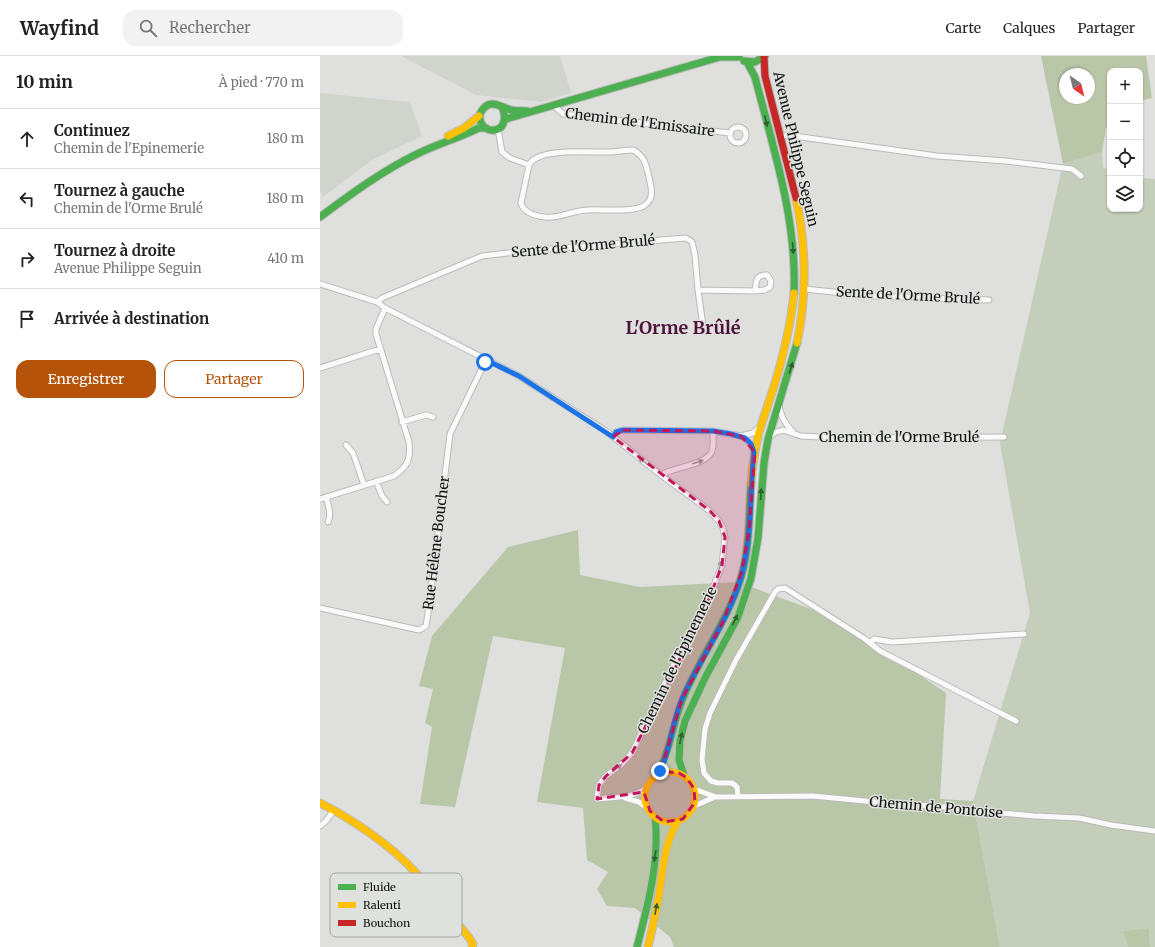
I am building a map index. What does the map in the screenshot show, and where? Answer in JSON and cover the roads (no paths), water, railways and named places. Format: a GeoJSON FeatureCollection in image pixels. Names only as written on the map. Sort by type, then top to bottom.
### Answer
{"type":"FeatureCollection","features":[{"type":"Feature","properties":{"kind":"main road"},"geometry":{"type":"LineString","coordinates":[[705,61],[715,56]]}},
{"type":"Feature","properties":{"kind":"main road"},"geometry":{"type":"LineString","coordinates":[[506,119],[720,57],[739,57],[747,62],[756,62],[765,57]]}},
{"type":"Feature","properties":{"kind":"main road","name":"Avenue Philippe Seguin"},"geometry":{"type":"LineString","coordinates":[[684,775],[679,767],[679,744],[688,711],[696,692],[738,615],[753,573],[757,551],[763,474],[768,438],[796,349],[802,316],[804,260],[801,224],[765,76],[765,57]]}},
{"type":"Feature","properties":{"kind":"main road","name":"Avenue Philippe Seguin"},"geometry":{"type":"LineString","coordinates":[[657,776],[665,760],[682,699],[723,622],[738,586],[748,543],[754,452],[761,425],[781,366],[788,335],[793,297],[794,267],[789,213],[755,77],[747,62]]}},
{"type":"Feature","properties":{"kind":"main road"},"geometry":{"type":"LineString","coordinates":[[320,212],[387,165],[455,133],[472,123],[479,116],[482,109],[489,104],[529,112]]}},
{"type":"Feature","properties":{"kind":"main road"},"geometry":{"type":"LineString","coordinates":[[320,217],[364,185],[401,162],[430,148],[479,128],[494,130],[498,129],[506,119],[506,115],[502,107]]}},
{"type":"Feature","properties":{"kind":"main road"},"geometry":{"type":"LineString","coordinates":[[479,116],[481,123],[486,128]]}},
{"type":"Feature","properties":{"kind":"main road"},"geometry":{"type":"LineString","coordinates":[[637,947],[656,853],[657,835],[655,818],[648,808],[645,796],[647,788],[651,781],[657,776],[670,772],[684,775],[690,781],[696,798],[694,806],[688,816],[678,821],[669,822],[655,818]]}},
{"type":"Feature","properties":{"kind":"main road"},"geometry":{"type":"LineString","coordinates":[[320,804],[334,810],[377,839],[416,873]]}},
{"type":"Feature","properties":{"kind":"main road"},"geometry":{"type":"LineString","coordinates":[[648,947],[656,914],[668,845],[672,830],[678,821]]}},
{"type":"Feature","properties":{"kind":"main road"},"geometry":{"type":"LineString","coordinates":[[462,929],[473,944],[472,947]]}},
{"type":"Feature","properties":{"kind":"street","name":"Chemin de l'Emissaire"},"geometry":{"type":"LineString","coordinates":[[553,105],[563,114],[730,133]]}},
{"type":"Feature","properties":{"kind":"street"},"geometry":{"type":"LineString","coordinates":[[498,129],[502,152],[510,158],[529,165]]}},
{"type":"Feature","properties":{"kind":"street"},"geometry":{"type":"LineString","coordinates":[[780,137],[787,135],[937,156],[1006,161],[1072,169],[1082,176]]}},
{"type":"Feature","properties":{"kind":"street"},"geometry":{"type":"LineString","coordinates":[[633,150],[642,156],[645,161],[652,193],[651,198],[646,205],[636,209],[581,210],[550,217],[535,214],[525,211],[521,203],[529,165],[534,159],[555,153],[633,150]]}},
{"type":"Feature","properties":{"kind":"street","name":"Sente de l'Orme Brulé"},"geometry":{"type":"LineString","coordinates":[[377,302],[382,298],[482,256],[686,238],[692,242],[695,255],[703,326]]}},
{"type":"Feature","properties":{"kind":"street","name":"Chemin de l'Epinemerie"},"geometry":{"type":"LineString","coordinates":[[320,284],[377,302],[519,376],[613,437],[710,512],[719,521],[723,528],[725,537],[722,564],[705,609],[679,654],[632,753],[622,765],[606,776],[599,785],[598,799],[622,797]]}},
{"type":"Feature","properties":{"kind":"street","name":"Sente de l'Orme Brulé"},"geometry":{"type":"LineString","coordinates":[[804,289],[873,296],[989,300]]}},
{"type":"Feature","properties":{"kind":"street"},"geometry":{"type":"LineString","coordinates":[[698,290],[755,291]]}},
{"type":"Feature","properties":{"kind":"street"},"geometry":{"type":"LineString","coordinates":[[320,499],[394,476],[404,468],[407,463],[410,451],[409,442],[376,334],[376,329],[386,308]]}},
{"type":"Feature","properties":{"kind":"street"},"geometry":{"type":"LineString","coordinates":[[320,368],[380,349]]}},
{"type":"Feature","properties":{"kind":"street","name":"Rue Hélène Boucher"},"geometry":{"type":"LineString","coordinates":[[320,608],[419,630],[426,626],[450,434],[486,360]]}},
{"type":"Feature","properties":{"kind":"street"},"geometry":{"type":"LineString","coordinates":[[779,404],[784,420],[793,433]]}},
{"type":"Feature","properties":{"kind":"street"},"geometry":{"type":"LineString","coordinates":[[402,422],[426,416],[433,417]]}},
{"type":"Feature","properties":{"kind":"street"},"geometry":{"type":"LineString","coordinates":[[613,437],[616,432],[623,430],[713,431],[741,436],[753,433],[761,425]]}},
{"type":"Feature","properties":{"kind":"street"},"geometry":{"type":"LineString","coordinates":[[661,475],[704,460],[712,450],[713,431]]}},
{"type":"Feature","properties":{"kind":"street","name":"Chemin de l'Orme Brulé"},"geometry":{"type":"LineString","coordinates":[[768,438],[774,433],[780,431],[801,436],[839,438],[1004,437]]}},
{"type":"Feature","properties":{"kind":"street"},"geometry":{"type":"LineString","coordinates":[[741,436],[749,442],[754,452]]}},
{"type":"Feature","properties":{"kind":"street"},"geometry":{"type":"LineString","coordinates":[[346,445],[353,453],[364,485]]}},
{"type":"Feature","properties":{"kind":"street"},"geometry":{"type":"LineString","coordinates":[[376,481],[382,496],[387,502]]}},
{"type":"Feature","properties":{"kind":"street"},"geometry":{"type":"LineString","coordinates":[[326,497],[330,513],[328,522]]}},
{"type":"Feature","properties":{"kind":"street"},"geometry":{"type":"LineString","coordinates":[[738,796],[737,787],[732,783],[718,783],[711,781],[704,773],[702,760],[705,729],[710,713],[736,660],[778,589],[784,588],[870,643],[880,651],[1016,721]]}},
{"type":"Feature","properties":{"kind":"street"},"geometry":{"type":"LineString","coordinates":[[870,643],[874,639],[892,642],[1024,634]]}},
{"type":"Feature","properties":{"kind":"street"},"geometry":{"type":"LineString","coordinates":[[622,797],[637,794],[647,788]]}},
{"type":"Feature","properties":{"kind":"street","name":"Chemin de Pontoise"},"geometry":{"type":"LineString","coordinates":[[694,789],[716,797]]}},
{"type":"Feature","properties":{"kind":"street","name":"Chemin de Pontoise"},"geometry":{"type":"LineString","coordinates":[[694,806],[716,797],[813,796],[971,809],[1031,816],[1079,818],[1111,825],[1155,831]]}},
{"type":"Feature","properties":{"kind":"street"},"geometry":{"type":"LineString","coordinates":[[622,797],[639,802],[648,808]]}},
{"type":"Feature","properties":{"kind":"street"},"geometry":{"type":"LineString","coordinates":[[320,826],[326,821],[334,810]]}},
{"type":"Feature","properties":{"kind":"district","name":"L'Orme Brûlé"},"geometry":{"type":"Point","coordinates":[683,327]}}]}
